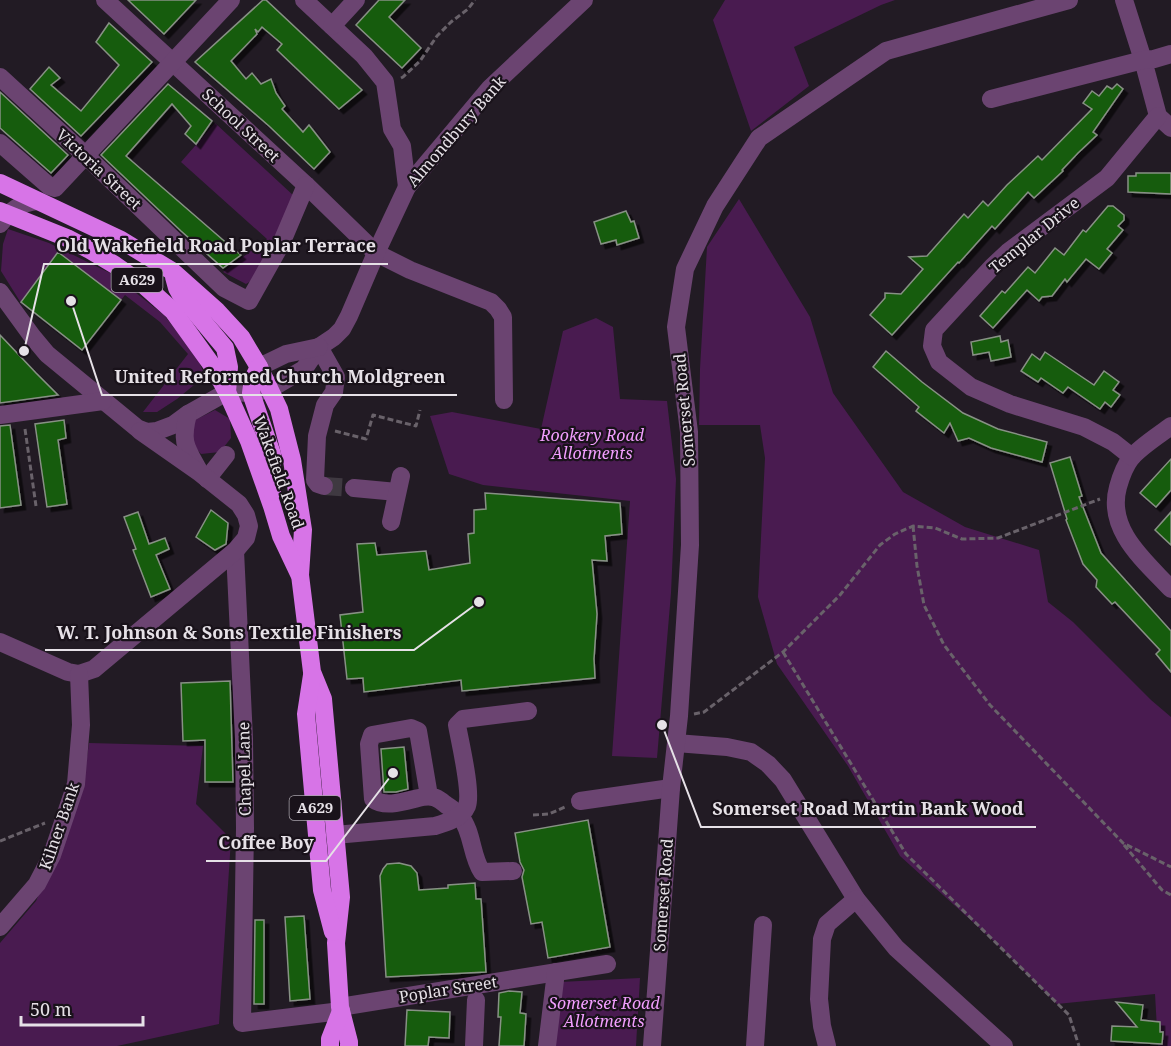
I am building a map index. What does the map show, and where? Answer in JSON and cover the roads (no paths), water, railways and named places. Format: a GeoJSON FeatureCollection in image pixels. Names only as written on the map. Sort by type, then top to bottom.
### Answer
{"type":"FeatureCollection","features":[{"type":"Feature","properties":{"kind":"highway","name":"Wakefield Road"},"geometry":{"type":"LineString","coordinates":[[0,183],[121,240],[172,271],[217,311],[241,337],[259,367],[279,409],[292,460],[303,530],[300,575],[312,672],[323,699],[341,897],[336,943],[340,1009],[349,1046]]}},
{"type":"Feature","properties":{"kind":"highway","name":"Wakefield Road"},"geometry":{"type":"LineString","coordinates":[[2,217],[67,238],[90,250],[145,286],[173,311],[214,368],[228,392],[249,441],[281,536],[300,575]]}},
{"type":"Feature","properties":{"kind":"highway"},"geometry":{"type":"LineString","coordinates":[[172,271],[181,295],[225,348],[229,367],[228,392]]}},
{"type":"Feature","properties":{"kind":"highway"},"geometry":{"type":"LineString","coordinates":[[259,367],[253,379],[251,393],[272,454],[272,506]]}},
{"type":"Feature","properties":{"kind":"highway","name":"Wakefield Road"},"geometry":{"type":"LineString","coordinates":[[312,672],[306,714],[322,890],[336,943]]}},
{"type":"Feature","properties":{"kind":"highway","name":"Wakefield Road"},"geometry":{"type":"LineString","coordinates":[[330,1046],[330,1039],[340,1009]]}},
{"type":"Feature","properties":{"kind":"street","name":"School Street"},"geometry":{"type":"LineString","coordinates":[[105,0],[306,185],[376,253]]}},
{"type":"Feature","properties":{"kind":"street"},"geometry":{"type":"LineString","coordinates":[[0,143],[48,186],[55,188],[231,0]]}},
{"type":"Feature","properties":{"kind":"street"},"geometry":{"type":"LineString","coordinates":[[304,0],[364,56],[384,82],[392,129],[402,146],[407,187]]}},
{"type":"Feature","properties":{"kind":"street"},"geometry":{"type":"LineString","coordinates":[[332,26],[356,0]]}},
{"type":"Feature","properties":{"kind":"street","name":"Almondbury Bank"},"geometry":{"type":"LineString","coordinates":[[259,367],[286,354],[319,347],[342,329],[350,316],[407,187],[490,88],[584,0]]}},
{"type":"Feature","properties":{"kind":"street","name":"Somerset Road"},"geometry":{"type":"LineString","coordinates":[[652,1046],[671,788],[679,716],[690,545],[689,432],[676,327],[684,269],[715,206],[759,138],[886,51],[1069,0]]}},
{"type":"Feature","properties":{"kind":"street"},"geometry":{"type":"LineString","coordinates":[[1124,0],[1165,122]]}},
{"type":"Feature","properties":{"kind":"street"},"geometry":{"type":"LineString","coordinates":[[991,99],[1171,54]]}},
{"type":"Feature","properties":{"kind":"street","name":"Victoria Street"},"geometry":{"type":"LineString","coordinates":[[0,77],[224,288],[249,301],[281,244],[306,185]]}},
{"type":"Feature","properties":{"kind":"street","name":"Templar Drive"},"geometry":{"type":"LineString","coordinates":[[1132,457],[1113,442],[1084,427],[1010,404],[971,387],[939,362],[932,346],[934,330],[992,267],[1008,252],[1107,178],[1165,122]]}},
{"type":"Feature","properties":{"kind":"street"},"geometry":{"type":"LineString","coordinates":[[2,217],[26,202],[37,201]]}},
{"type":"Feature","properties":{"kind":"street"},"geometry":{"type":"LineString","coordinates":[[376,253],[410,270],[491,302],[498,309],[503,317],[504,400]]}},
{"type":"Feature","properties":{"kind":"street","name":"Chapel Lane"},"geometry":{"type":"LineString","coordinates":[[0,292],[6,315],[32,336],[47,354],[136,428],[239,504],[246,515],[249,526],[241,544],[245,828],[242,1023]]}},
{"type":"Feature","properties":{"kind":"street"},"geometry":{"type":"LineString","coordinates":[[319,347],[336,377],[334,392],[318,402],[319,427],[315,480],[324,486]]}},
{"type":"Feature","properties":{"kind":"street","name":"Almondbury Bank"},"geometry":{"type":"LineString","coordinates":[[228,392],[251,393],[270,389],[304,369],[319,347]]}},
{"type":"Feature","properties":{"kind":"street"},"geometry":{"type":"LineString","coordinates":[[136,428],[147,432],[157,431],[228,392]]}},
{"type":"Feature","properties":{"kind":"street"},"geometry":{"type":"LineString","coordinates":[[0,415],[103,401]]}},
{"type":"Feature","properties":{"kind":"street"},"geometry":{"type":"LineString","coordinates":[[188,414],[183,431],[185,446],[204,476],[226,455]]}},
{"type":"Feature","properties":{"kind":"street"},"geometry":{"type":"LineString","coordinates":[[1171,426],[1132,457],[1122,472],[1116,493],[1117,515],[1123,533],[1131,546],[1171,589]]}},
{"type":"Feature","properties":{"kind":"street"},"geometry":{"type":"LineString","coordinates":[[354,488],[399,484],[391,522]]}},
{"type":"Feature","properties":{"kind":"street"},"geometry":{"type":"LineString","coordinates":[[0,642],[68,672],[79,675],[94,669],[241,544]]}},
{"type":"Feature","properties":{"kind":"street","name":"Kilner Bank"},"geometry":{"type":"LineString","coordinates":[[0,927],[37,884],[52,855],[76,784],[81,725],[79,675]]}},
{"type":"Feature","properties":{"kind":"street"},"geometry":{"type":"LineString","coordinates":[[335,835],[435,826],[449,822],[466,806],[468,791],[457,725],[463,719],[528,711]]}},
{"type":"Feature","properties":{"kind":"street"},"geometry":{"type":"LineString","coordinates":[[429,796],[418,731],[411,728],[372,735],[369,744],[373,799],[379,804],[429,796],[440,800],[459,815],[471,838],[478,867],[482,872],[513,871]]}},
{"type":"Feature","properties":{"kind":"street"},"geometry":{"type":"LineString","coordinates":[[676,743],[727,747],[751,752],[768,764],[783,780],[856,899],[896,948],[1004,1046]]}},
{"type":"Feature","properties":{"kind":"street"},"geometry":{"type":"LineString","coordinates":[[580,801],[671,788]]}},
{"type":"Feature","properties":{"kind":"street"},"geometry":{"type":"LineString","coordinates":[[827,1046],[819,999],[822,939],[827,924],[856,899]]}},
{"type":"Feature","properties":{"kind":"street"},"geometry":{"type":"LineString","coordinates":[[754,1046],[764,925]]}},
{"type":"Feature","properties":{"kind":"street","name":"Poplar Street"},"geometry":{"type":"LineString","coordinates":[[242,1023],[340,1009],[607,964]]}},
{"type":"Feature","properties":{"kind":"street"},"geometry":{"type":"LineString","coordinates":[[547,1046],[556,972]]}},
{"type":"Feature","properties":{"kind":"street"},"geometry":{"type":"LineString","coordinates":[[474,1046],[476,1000]]}},
{"type":"Feature","properties":{"kind":"tunnel"},"geometry":{"type":"LineString","coordinates":[[324,486],[354,488]]}},
{"type":"Feature","properties":{"kind":"place","name":"United Reformed Church Moldgreen"},"geometry":{"type":"Point","coordinates":[71,301]}},
{"type":"Feature","properties":{"kind":"place","name":"Old Wakefield Road Poplar Terrace"},"geometry":{"type":"Point","coordinates":[24,351]}},
{"type":"Feature","properties":{"kind":"place","name":"W. T. Johnson & Sons Textile Finishers"},"geometry":{"type":"Point","coordinates":[479,602]}},
{"type":"Feature","properties":{"kind":"place","name":"Somerset Road Martin Bank Wood"},"geometry":{"type":"Point","coordinates":[662,725]}},
{"type":"Feature","properties":{"kind":"place","name":"Coffee Boy"},"geometry":{"type":"Point","coordinates":[393,773]}},
{"type":"Feature","properties":{"kind":"park label","name":"Rookery Road Allotments"},"geometry":{"type":"Point","coordinates":[592,444]}},
{"type":"Feature","properties":{"kind":"park label","name":"Somerset Road Allotments"},"geometry":{"type":"Point","coordinates":[604,1012]}}]}
